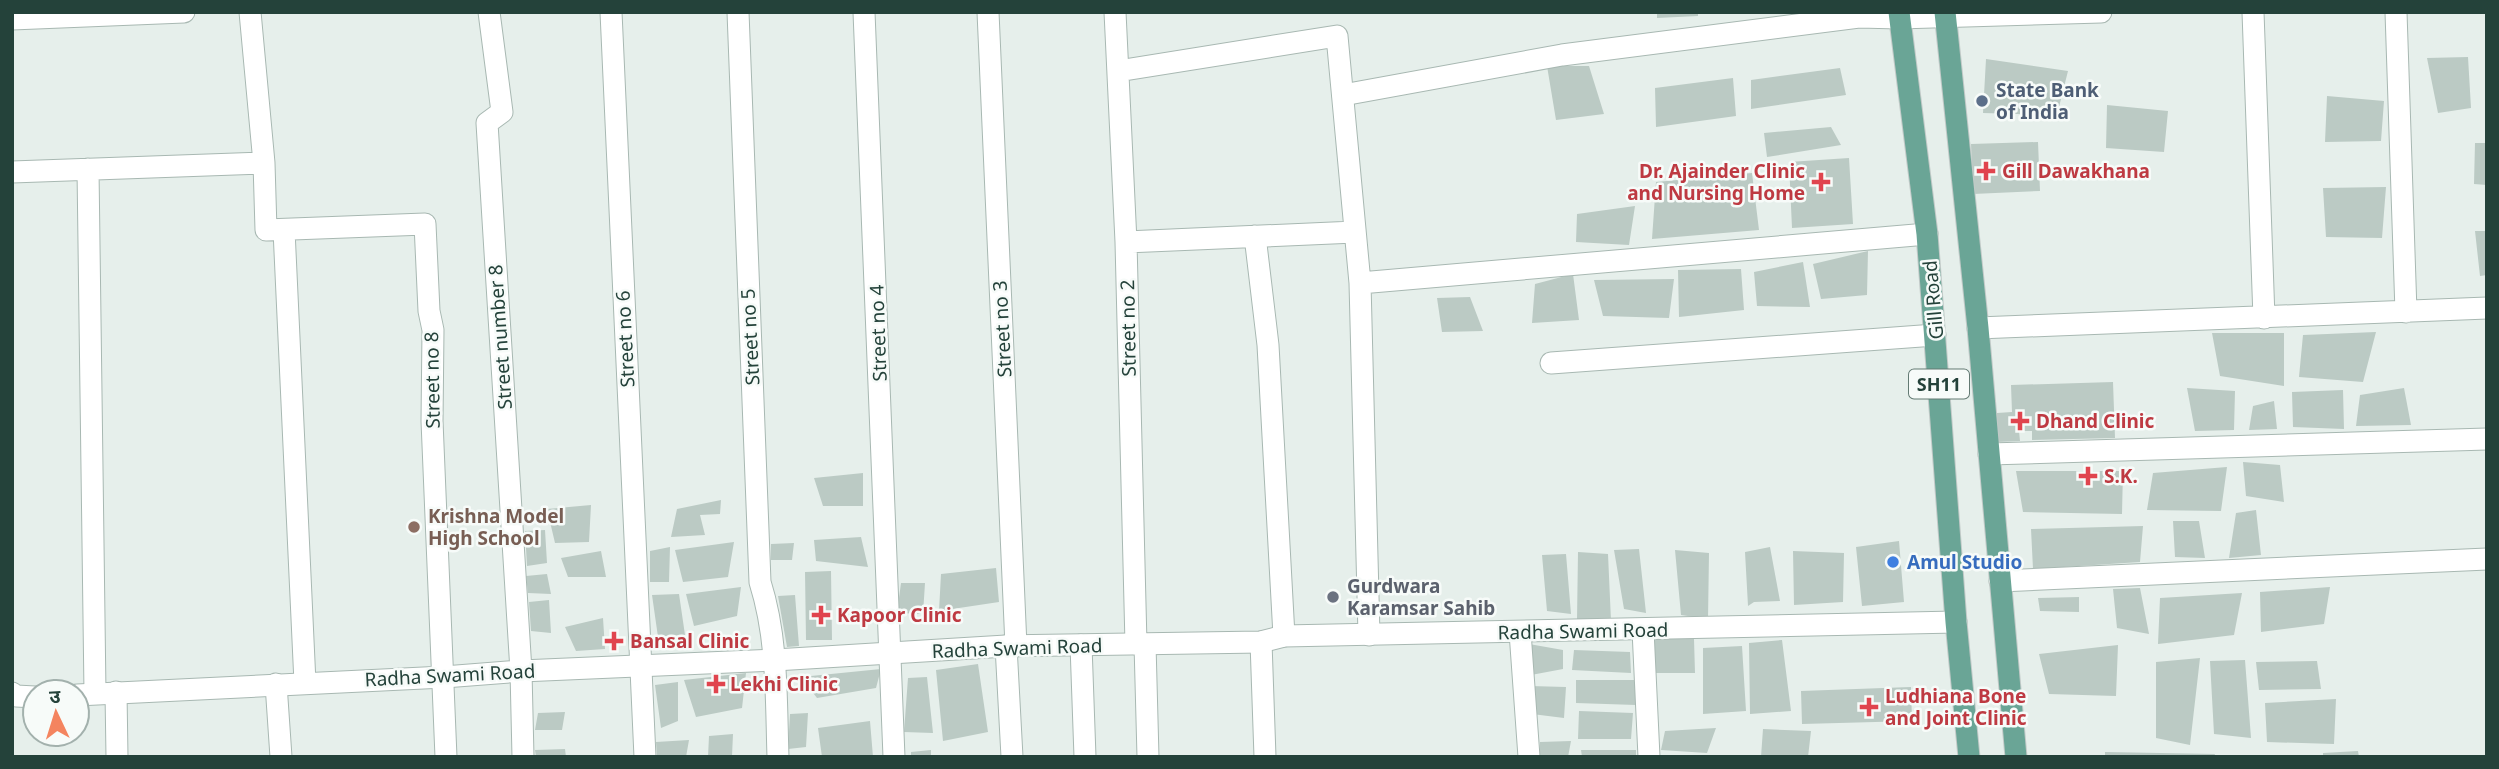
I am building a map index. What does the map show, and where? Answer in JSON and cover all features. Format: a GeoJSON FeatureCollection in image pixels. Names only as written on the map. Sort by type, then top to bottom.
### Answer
{"type":"FeatureCollection","features":[{"type":"Feature","properties":{"kind":"main road","name":"SH11"},"geometry":{"type":"LineString","coordinates":[[1945,14],[1978,327],[2016,757]]}},
{"type":"Feature","properties":{"kind":"main road","name":"Gill Road"},"geometry":{"type":"LineString","coordinates":[[1899,15],[1927,234],[1956,622],[1969,757]]}},
{"type":"Feature","properties":{"kind":"street"},"geometry":{"type":"LineString","coordinates":[[12,19],[184,12]]}},
{"type":"Feature","properties":{"kind":"street"},"geometry":{"type":"LineString","coordinates":[[250,12],[264,163],[267,230],[284,230],[305,683]]}},
{"type":"Feature","properties":{"kind":"street","name":"Street number 8"},"geometry":{"type":"LineString","coordinates":[[489,12],[502,112],[487,123],[521,671]]}},
{"type":"Feature","properties":{"kind":"street","name":"Street no 6"},"geometry":{"type":"LineString","coordinates":[[611,12],[642,666]]}},
{"type":"Feature","properties":{"kind":"street","name":"Street no 5"},"geometry":{"type":"LineString","coordinates":[[738,12],[760,582],[768,606],[775,660],[778,757]]}},
{"type":"Feature","properties":{"kind":"street","name":"Street no 4"},"geometry":{"type":"LineString","coordinates":[[864,12],[894,757]]}},
{"type":"Feature","properties":{"kind":"street","name":"Street no 3"},"geometry":{"type":"LineString","coordinates":[[988,12],[1011,646],[1012,757]]}},
{"type":"Feature","properties":{"kind":"street","name":"Street no 2"},"geometry":{"type":"LineString","coordinates":[[1115,12],[1140,644]]}},
{"type":"Feature","properties":{"kind":"street"},"geometry":{"type":"LineString","coordinates":[[1343,95],[1562,55],[1859,17],[2101,12]]}},
{"type":"Feature","properties":{"kind":"street"},"geometry":{"type":"LineString","coordinates":[[2253,12],[2264,318]]}},
{"type":"Feature","properties":{"kind":"street"},"geometry":{"type":"LineString","coordinates":[[2396,12],[2406,312]]}},
{"type":"Feature","properties":{"kind":"street"},"geometry":{"type":"LineString","coordinates":[[1118,71],[1338,36],[1360,284],[1369,635]]}},
{"type":"Feature","properties":{"kind":"street"},"geometry":{"type":"LineString","coordinates":[[12,172],[264,163]]}},
{"type":"Feature","properties":{"kind":"street"},"geometry":{"type":"LineString","coordinates":[[88,169],[96,694],[117,757]]}},
{"type":"Feature","properties":{"kind":"street","name":"Street no 8"},"geometry":{"type":"LineString","coordinates":[[284,230],[425,224],[429,311],[433,330],[432,421],[444,677]]}},
{"type":"Feature","properties":{"kind":"street"},"geometry":{"type":"LineString","coordinates":[[1126,242],[1355,232]]}},
{"type":"Feature","properties":{"kind":"street"},"geometry":{"type":"LineString","coordinates":[[1360,284],[1927,234]]}},
{"type":"Feature","properties":{"kind":"street"},"geometry":{"type":"LineString","coordinates":[[1255,236],[1268,345],[1284,636]]}},
{"type":"Feature","properties":{"kind":"street"},"geometry":{"type":"LineString","coordinates":[[1978,327],[2487,308]]}},
{"type":"Feature","properties":{"kind":"street"},"geometry":{"type":"LineString","coordinates":[[1550,363],[1936,335]]}},
{"type":"Feature","properties":{"kind":"street"},"geometry":{"type":"LineString","coordinates":[[1989,454],[2487,439]]}},
{"type":"Feature","properties":{"kind":"street"},"geometry":{"type":"LineString","coordinates":[[2000,581],[2487,559]]}},
{"type":"Feature","properties":{"kind":"street","name":"Radha Swami Road"},"geometry":{"type":"LineString","coordinates":[[96,694],[1011,646],[1261,642],[1284,636],[1956,622]]}},
{"type":"Feature","properties":{"kind":"street"},"geometry":{"type":"LineString","coordinates":[[1643,630],[1649,757]]}},
{"type":"Feature","properties":{"kind":"street"},"geometry":{"type":"LineString","coordinates":[[1520,632],[1529,757]]}},
{"type":"Feature","properties":{"kind":"street"},"geometry":{"type":"LineString","coordinates":[[1261,642],[1265,757]]}},
{"type":"Feature","properties":{"kind":"street"},"geometry":{"type":"LineString","coordinates":[[1140,644],[1148,757]]}},
{"type":"Feature","properties":{"kind":"street"},"geometry":{"type":"LineString","coordinates":[[1081,645],[1085,757]]}},
{"type":"Feature","properties":{"kind":"street"},"geometry":{"type":"LineString","coordinates":[[642,666],[645,757]]}},
{"type":"Feature","properties":{"kind":"street"},"geometry":{"type":"LineString","coordinates":[[521,671],[523,757]]}},
{"type":"Feature","properties":{"kind":"street"},"geometry":{"type":"LineString","coordinates":[[444,677],[446,757]]}},
{"type":"Feature","properties":{"kind":"street"},"geometry":{"type":"LineString","coordinates":[[276,684],[281,757]]}},
{"type":"Feature","properties":{"kind":"building"},"geometry":{"type":"Polygon","coordinates":[[[1657,12],[1698,12],[1698,16],[1657,18],[1657,12]]]}},
{"type":"Feature","properties":{"kind":"building"},"geometry":{"type":"Polygon","coordinates":[[[2468,57],[2471,108],[2438,113],[2427,58],[2468,57]]]}},
{"type":"Feature","properties":{"kind":"building"},"geometry":{"type":"Polygon","coordinates":[[[1986,59],[2068,71],[2057,115],[1983,113],[1986,59]]]}},
{"type":"Feature","properties":{"kind":"building"},"geometry":{"type":"Polygon","coordinates":[[[1547,66],[1589,66],[1604,114],[1556,120],[1547,66]]]}},
{"type":"Feature","properties":{"kind":"building"},"geometry":{"type":"Polygon","coordinates":[[[1840,68],[1846,95],[1751,109],[1751,80],[1840,68]]]}},
{"type":"Feature","properties":{"kind":"building"},"geometry":{"type":"Polygon","coordinates":[[[1733,78],[1736,116],[1656,127],[1655,88],[1733,78]]]}},
{"type":"Feature","properties":{"kind":"building"},"geometry":{"type":"Polygon","coordinates":[[[2327,96],[2384,101],[2381,141],[2325,142],[2327,96]]]}},
{"type":"Feature","properties":{"kind":"building"},"geometry":{"type":"Polygon","coordinates":[[[2107,105],[2168,111],[2164,152],[2106,148],[2107,105]]]}},
{"type":"Feature","properties":{"kind":"building"},"geometry":{"type":"Polygon","coordinates":[[[1831,127],[1841,145],[1767,157],[1764,133],[1831,127]]]}},
{"type":"Feature","properties":{"kind":"building"},"geometry":{"type":"Polygon","coordinates":[[[2038,142],[2040,191],[1973,194],[1971,144],[2038,142]]]}},
{"type":"Feature","properties":{"kind":"building"},"geometry":{"type":"Polygon","coordinates":[[[2475,143],[2487,143],[2487,185],[2474,184],[2475,143]]]}},
{"type":"Feature","properties":{"kind":"building"},"geometry":{"type":"Polygon","coordinates":[[[1849,158],[1853,224],[1792,228],[1789,162],[1849,158]]]}},
{"type":"Feature","properties":{"kind":"building"},"geometry":{"type":"Polygon","coordinates":[[[1752,173],[1759,230],[1652,239],[1656,182],[1752,173]]]}},
{"type":"Feature","properties":{"kind":"building"},"geometry":{"type":"Polygon","coordinates":[[[2386,187],[2382,238],[2326,237],[2323,188],[2386,187]]]}},
{"type":"Feature","properties":{"kind":"building"},"geometry":{"type":"Polygon","coordinates":[[[1635,206],[1629,245],[1576,242],[1577,214],[1635,206]]]}},
{"type":"Feature","properties":{"kind":"building"},"geometry":{"type":"Polygon","coordinates":[[[2475,231],[2487,231],[2487,275],[2480,276],[2475,231]]]}},
{"type":"Feature","properties":{"kind":"building"},"geometry":{"type":"Polygon","coordinates":[[[1868,251],[1867,295],[1821,299],[1813,264],[1868,251]]]}},
{"type":"Feature","properties":{"kind":"building"},"geometry":{"type":"Polygon","coordinates":[[[1803,262],[1810,307],[1757,306],[1754,272],[1803,262]]]}},
{"type":"Feature","properties":{"kind":"building"},"geometry":{"type":"Polygon","coordinates":[[[1741,269],[1744,310],[1679,317],[1678,270],[1741,269]]]}},
{"type":"Feature","properties":{"kind":"building"},"geometry":{"type":"Polygon","coordinates":[[[1573,274],[1579,320],[1532,323],[1535,284],[1573,274]]]}},
{"type":"Feature","properties":{"kind":"building"},"geometry":{"type":"Polygon","coordinates":[[[1674,279],[1669,318],[1603,316],[1594,280],[1674,279]]]}},
{"type":"Feature","properties":{"kind":"building"},"geometry":{"type":"Polygon","coordinates":[[[1470,297],[1483,331],[1442,332],[1437,298],[1470,297]]]}},
{"type":"Feature","properties":{"kind":"building"},"geometry":{"type":"Polygon","coordinates":[[[2376,332],[2363,382],[2299,377],[2303,335],[2376,332]]]}},
{"type":"Feature","properties":{"kind":"building"},"geometry":{"type":"Polygon","coordinates":[[[2212,333],[2284,333],[2284,386],[2220,376],[2212,333]]]}},
{"type":"Feature","properties":{"kind":"building"},"geometry":{"type":"Polygon","coordinates":[[[2113,382],[2115,438],[2032,440],[2032,431],[2019,431],[2020,441],[1997,442],[1997,413],[2012,412],[2011,385],[2113,382]]]}},
{"type":"Feature","properties":{"kind":"building"},"geometry":{"type":"Polygon","coordinates":[[[2187,388],[2235,391],[2234,430],[2195,431],[2187,388]]]}},
{"type":"Feature","properties":{"kind":"building"},"geometry":{"type":"Polygon","coordinates":[[[2404,388],[2411,425],[2356,426],[2360,395],[2404,388]]]}},
{"type":"Feature","properties":{"kind":"building"},"geometry":{"type":"Polygon","coordinates":[[[2343,390],[2344,429],[2293,427],[2292,392],[2343,390]]]}},
{"type":"Feature","properties":{"kind":"building"},"geometry":{"type":"Polygon","coordinates":[[[2274,401],[2277,429],[2249,430],[2253,406],[2274,401]]]}},
{"type":"Feature","properties":{"kind":"building"},"geometry":{"type":"Polygon","coordinates":[[[2243,462],[2280,465],[2284,502],[2246,496],[2243,462]]]}},
{"type":"Feature","properties":{"kind":"building"},"geometry":{"type":"Polygon","coordinates":[[[2227,467],[2221,511],[2147,510],[2153,473],[2227,467]]]}},
{"type":"Feature","properties":{"kind":"building"},"geometry":{"type":"Polygon","coordinates":[[[2016,471],[2123,471],[2122,514],[2023,512],[2016,471]]]}},
{"type":"Feature","properties":{"kind":"building"},"geometry":{"type":"Polygon","coordinates":[[[863,473],[863,506],[823,506],[814,478],[863,473]]]}},
{"type":"Feature","properties":{"kind":"building"},"geometry":{"type":"Polygon","coordinates":[[[721,500],[720,514],[700,515],[705,535],[671,537],[677,509],[721,500]]]}},
{"type":"Feature","properties":{"kind":"building"},"geometry":{"type":"Polygon","coordinates":[[[591,505],[589,542],[555,543],[547,509],[591,505]]]}},
{"type":"Feature","properties":{"kind":"building"},"geometry":{"type":"Polygon","coordinates":[[[2256,510],[2261,555],[2229,558],[2236,513],[2256,510]]]}},
{"type":"Feature","properties":{"kind":"building"},"geometry":{"type":"Polygon","coordinates":[[[2173,521],[2199,521],[2205,558],[2175,557],[2173,521]]]}},
{"type":"Feature","properties":{"kind":"building"},"geometry":{"type":"Polygon","coordinates":[[[2143,526],[2140,562],[2033,569],[2031,529],[2143,526]]]}},
{"type":"Feature","properties":{"kind":"building"},"geometry":{"type":"Polygon","coordinates":[[[545,530],[547,563],[527,566],[525,531],[545,530]]]}},
{"type":"Feature","properties":{"kind":"building"},"geometry":{"type":"Polygon","coordinates":[[[861,537],[868,567],[816,561],[814,540],[861,537]]]}},
{"type":"Feature","properties":{"kind":"building"},"geometry":{"type":"Polygon","coordinates":[[[1899,541],[1904,602],[1862,606],[1856,547],[1899,541]]]}},
{"type":"Feature","properties":{"kind":"building"},"geometry":{"type":"Polygon","coordinates":[[[734,542],[728,577],[683,582],[675,550],[734,542]]]}},
{"type":"Feature","properties":{"kind":"building"},"geometry":{"type":"Polygon","coordinates":[[[794,543],[792,560],[771,560],[771,544],[794,543]]]}},
{"type":"Feature","properties":{"kind":"building"},"geometry":{"type":"Polygon","coordinates":[[[670,547],[669,582],[650,582],[650,551],[670,547]]]}},
{"type":"Feature","properties":{"kind":"building"},"geometry":{"type":"Polygon","coordinates":[[[1770,547],[1780,601],[1754,602],[1748,606],[1745,552],[1770,547]]]}},
{"type":"Feature","properties":{"kind":"building"},"geometry":{"type":"Polygon","coordinates":[[[1639,549],[1646,613],[1624,609],[1614,550],[1639,549]]]}},
{"type":"Feature","properties":{"kind":"building"},"geometry":{"type":"Polygon","coordinates":[[[1675,550],[1709,553],[1708,619],[1681,615],[1675,550]]]}},
{"type":"Feature","properties":{"kind":"building"},"geometry":{"type":"Polygon","coordinates":[[[601,551],[606,577],[568,577],[561,558],[601,551]]]}},
{"type":"Feature","properties":{"kind":"building"},"geometry":{"type":"Polygon","coordinates":[[[1793,551],[1844,553],[1843,602],[1794,605],[1793,551]]]}},
{"type":"Feature","properties":{"kind":"building"},"geometry":{"type":"Polygon","coordinates":[[[1578,552],[1608,554],[1611,621],[1577,620],[1578,552]]]}},
{"type":"Feature","properties":{"kind":"building"},"geometry":{"type":"Polygon","coordinates":[[[1566,554],[1571,614],[1547,611],[1542,555],[1566,554]]]}},
{"type":"Feature","properties":{"kind":"building"},"geometry":{"type":"Polygon","coordinates":[[[996,568],[999,602],[939,611],[941,574],[996,568]]]}},
{"type":"Feature","properties":{"kind":"building"},"geometry":{"type":"Polygon","coordinates":[[[831,571],[832,640],[806,640],[805,572],[831,571]]]}},
{"type":"Feature","properties":{"kind":"building"},"geometry":{"type":"Polygon","coordinates":[[[547,574],[551,594],[528,593],[526,576],[547,574]]]}},
{"type":"Feature","properties":{"kind":"building"},"geometry":{"type":"Polygon","coordinates":[[[901,583],[925,583],[923,614],[897,613],[901,583]]]}},
{"type":"Feature","properties":{"kind":"building"},"geometry":{"type":"Polygon","coordinates":[[[741,587],[737,616],[694,626],[686,594],[741,587]]]}},
{"type":"Feature","properties":{"kind":"building"},"geometry":{"type":"Polygon","coordinates":[[[2330,587],[2324,624],[2261,632],[2260,592],[2330,587]]]}},
{"type":"Feature","properties":{"kind":"building"},"geometry":{"type":"Polygon","coordinates":[[[2140,588],[2149,634],[2117,628],[2113,589],[2140,588]]]}},
{"type":"Feature","properties":{"kind":"building"},"geometry":{"type":"Polygon","coordinates":[[[2242,593],[2234,635],[2158,644],[2160,598],[2242,593]]]}},
{"type":"Feature","properties":{"kind":"building"},"geometry":{"type":"Polygon","coordinates":[[[679,594],[685,635],[658,637],[652,595],[679,594]]]}},
{"type":"Feature","properties":{"kind":"building"},"geometry":{"type":"Polygon","coordinates":[[[795,595],[799,646],[787,647],[778,596],[795,595]]]}},
{"type":"Feature","properties":{"kind":"building"},"geometry":{"type":"Polygon","coordinates":[[[2079,597],[2079,612],[2040,611],[2038,598],[2079,597]]]}},
{"type":"Feature","properties":{"kind":"building"},"geometry":{"type":"Polygon","coordinates":[[[549,600],[551,633],[531,631],[529,602],[549,600]]]}},
{"type":"Feature","properties":{"kind":"building"},"geometry":{"type":"Polygon","coordinates":[[[603,618],[605,649],[576,651],[565,627],[603,618]]]}},
{"type":"Feature","properties":{"kind":"building"},"geometry":{"type":"Polygon","coordinates":[[[1655,638],[1694,639],[1695,673],[1654,673],[1655,638]]]}},
{"type":"Feature","properties":{"kind":"building"},"geometry":{"type":"Polygon","coordinates":[[[1782,640],[1791,711],[1750,714],[1749,643],[1782,640]]]}},
{"type":"Feature","properties":{"kind":"building"},"geometry":{"type":"Polygon","coordinates":[[[1529,644],[1563,650],[1563,669],[1531,675],[1529,644]]]}},
{"type":"Feature","properties":{"kind":"building"},"geometry":{"type":"Polygon","coordinates":[[[2118,645],[2116,696],[2049,694],[2039,654],[2118,645]]]}},
{"type":"Feature","properties":{"kind":"building"},"geometry":{"type":"Polygon","coordinates":[[[1742,646],[1746,711],[1703,714],[1703,648],[1742,646]]]}},
{"type":"Feature","properties":{"kind":"building"},"geometry":{"type":"Polygon","coordinates":[[[1574,650],[1630,652],[1631,673],[1572,670],[1574,650]]]}},
{"type":"Feature","properties":{"kind":"building"},"geometry":{"type":"Polygon","coordinates":[[[2200,658],[2190,745],[2156,738],[2156,662],[2200,658]]]}},
{"type":"Feature","properties":{"kind":"building"},"geometry":{"type":"Polygon","coordinates":[[[2245,660],[2251,738],[2214,734],[2210,661],[2245,660]]]}},
{"type":"Feature","properties":{"kind":"building"},"geometry":{"type":"Polygon","coordinates":[[[2317,661],[2321,689],[2259,690],[2256,662],[2317,661]]]}},
{"type":"Feature","properties":{"kind":"building"},"geometry":{"type":"Polygon","coordinates":[[[978,664],[988,732],[943,741],[936,670],[978,664]]]}},
{"type":"Feature","properties":{"kind":"building"},"geometry":{"type":"Polygon","coordinates":[[[881,669],[876,688],[817,698],[801,677],[881,669]]]}},
{"type":"Feature","properties":{"kind":"building"},"geometry":{"type":"Polygon","coordinates":[[[746,673],[742,708],[696,717],[684,680],[746,673]]]}},
{"type":"Feature","properties":{"kind":"building"},"geometry":{"type":"Polygon","coordinates":[[[927,677],[933,733],[904,732],[908,678],[927,677]]]}},
{"type":"Feature","properties":{"kind":"building"},"geometry":{"type":"Polygon","coordinates":[[[1576,680],[1638,680],[1636,705],[1576,703],[1576,680]]]}},
{"type":"Feature","properties":{"kind":"building"},"geometry":{"type":"Polygon","coordinates":[[[678,682],[678,721],[661,728],[655,685],[678,682]]]}},
{"type":"Feature","properties":{"kind":"building"},"geometry":{"type":"Polygon","coordinates":[[[1530,686],[1566,687],[1564,718],[1532,714],[1530,686]]]}},
{"type":"Feature","properties":{"kind":"building"},"geometry":{"type":"Polygon","coordinates":[[[1911,687],[1912,721],[1802,724],[1801,691],[1911,687]]]}},
{"type":"Feature","properties":{"kind":"building"},"geometry":{"type":"Polygon","coordinates":[[[2336,699],[2334,744],[2267,742],[2265,703],[2336,699]]]}},
{"type":"Feature","properties":{"kind":"building"},"geometry":{"type":"Polygon","coordinates":[[[1579,711],[1633,713],[1631,739],[1578,739],[1579,711]]]}},
{"type":"Feature","properties":{"kind":"building"},"geometry":{"type":"Polygon","coordinates":[[[565,712],[562,730],[535,730],[538,713],[565,712]]]}},
{"type":"Feature","properties":{"kind":"building"},"geometry":{"type":"Polygon","coordinates":[[[808,713],[806,747],[788,749],[790,714],[808,713]]]}},
{"type":"Feature","properties":{"kind":"building"},"geometry":{"type":"Polygon","coordinates":[[[870,721],[873,757],[822,757],[818,728],[870,721]]]}},
{"type":"Feature","properties":{"kind":"building"},"geometry":{"type":"Polygon","coordinates":[[[1716,728],[1707,753],[1661,750],[1665,731],[1716,728]]]}},
{"type":"Feature","properties":{"kind":"building"},"geometry":{"type":"Polygon","coordinates":[[[1763,729],[1811,731],[1808,757],[1761,757],[1763,729]]]}},
{"type":"Feature","properties":{"kind":"building"},"geometry":{"type":"Polygon","coordinates":[[[733,734],[732,756],[708,757],[709,736],[733,734]]]}},
{"type":"Feature","properties":{"kind":"building"},"geometry":{"type":"Polygon","coordinates":[[[689,740],[686,757],[657,757],[656,742],[689,740]]]}},
{"type":"Feature","properties":{"kind":"building"},"geometry":{"type":"Polygon","coordinates":[[[1571,741],[1568,757],[1540,757],[1540,742],[1571,741]]]}},
{"type":"Feature","properties":{"kind":"building"},"geometry":{"type":"Polygon","coordinates":[[[565,749],[566,757],[536,757],[535,750],[565,749]]]}},
{"type":"Feature","properties":{"kind":"building"},"geometry":{"type":"Polygon","coordinates":[[[931,750],[931,757],[911,757],[911,752],[931,750]]]}},
{"type":"Feature","properties":{"kind":"building"},"geometry":{"type":"Polygon","coordinates":[[[1581,750],[1636,750],[1636,757],[1582,757],[1581,750]]]}},
{"type":"Feature","properties":{"kind":"building"},"geometry":{"type":"Polygon","coordinates":[[[2358,751],[2359,757],[2323,757],[2323,753],[2358,751]]]}},
{"type":"Feature","properties":{"kind":"building"},"geometry":{"type":"Polygon","coordinates":[[[2105,752],[2215,754],[2214,757],[2105,757],[2105,752]]]}},
{"type":"Feature","properties":{"kind":"place","name":"State Bank of India"},"geometry":{"type":"Point","coordinates":[1982,101]}},
{"type":"Feature","properties":{"kind":"place","name":"Gill Dawakhana"},"geometry":{"type":"Point","coordinates":[1986,171]}},
{"type":"Feature","properties":{"kind":"place","name":"Dr. Ajainder Clinic and Nursing Home"},"geometry":{"type":"Point","coordinates":[1821,182]}},
{"type":"Feature","properties":{"kind":"place","name":"Dhand Clinic"},"geometry":{"type":"Point","coordinates":[2020,421]}},
{"type":"Feature","properties":{"kind":"place","name":"S.K."},"geometry":{"type":"Point","coordinates":[2088,476]}},
{"type":"Feature","properties":{"kind":"place","name":"Krishna Model High School"},"geometry":{"type":"Point","coordinates":[414,527]}},
{"type":"Feature","properties":{"kind":"place","name":"Amul Studio"},"geometry":{"type":"Point","coordinates":[1893,562]}},
{"type":"Feature","properties":{"kind":"place","name":"Gurdwara Karamsar Sahib"},"geometry":{"type":"Point","coordinates":[1333,597]}},
{"type":"Feature","properties":{"kind":"place","name":"Kapoor Clinic"},"geometry":{"type":"Point","coordinates":[821,615]}},
{"type":"Feature","properties":{"kind":"place","name":"Bansal Clinic"},"geometry":{"type":"Point","coordinates":[614,641]}},
{"type":"Feature","properties":{"kind":"place","name":"Lekhi Clinic"},"geometry":{"type":"Point","coordinates":[716,684]}},
{"type":"Feature","properties":{"kind":"place","name":"Ludhiana Bone and Joint Clinic"},"geometry":{"type":"Point","coordinates":[1869,707]}}]}
